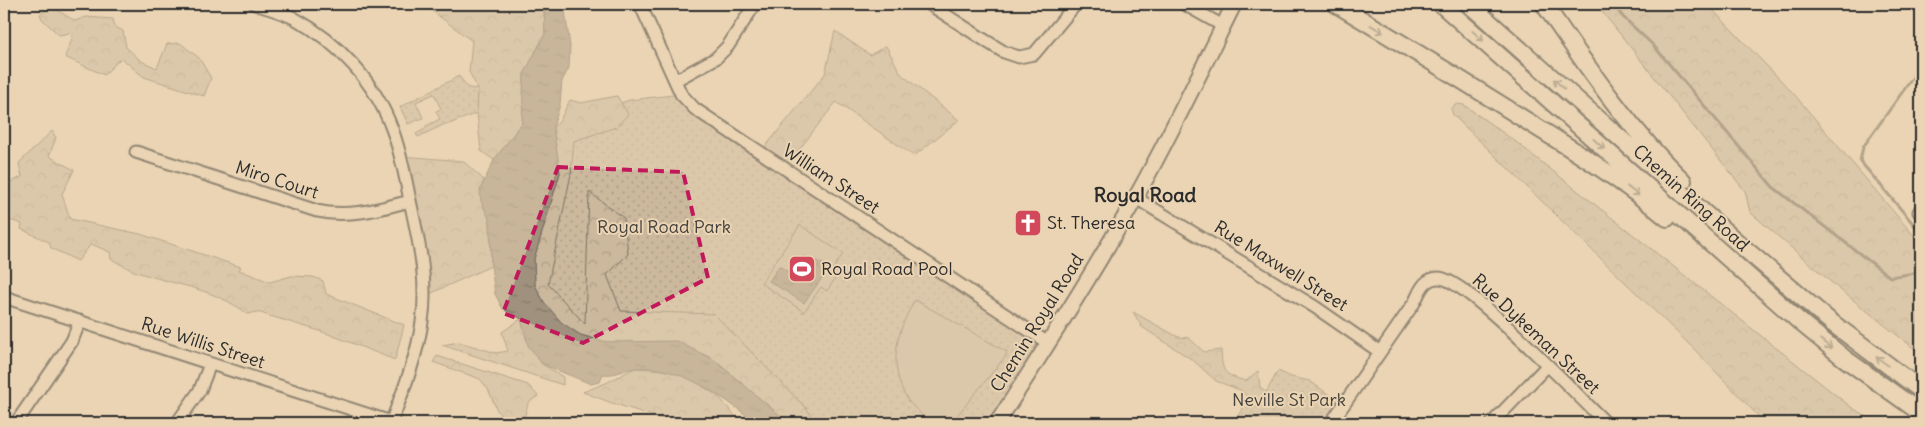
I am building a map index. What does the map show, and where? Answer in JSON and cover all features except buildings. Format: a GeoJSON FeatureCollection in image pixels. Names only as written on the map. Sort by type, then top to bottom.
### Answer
{"type":"FeatureCollection","features":[{"type":"Feature","properties":{"kind":"highway"},"geometry":{"type":"LineString","coordinates":[[1336,4],[1462,80],[1622,182],[1729,270],[1799,321]]}},
{"type":"Feature","properties":{"kind":"highway","name":"Chemin Ring Road"},"geometry":{"type":"LineString","coordinates":[[1441,4],[1799,321],[1844,358],[1921,413]]}},
{"type":"Feature","properties":{"kind":"highway","name":"Chemin Ring Road"},"geometry":{"type":"LineString","coordinates":[[1469,4],[1738,244],[1831,322],[1921,390]]}},
{"type":"Feature","properties":{"kind":"highway"},"geometry":{"type":"LineString","coordinates":[[1544,4],[1632,126],[1670,169],[1831,322]]}},
{"type":"Feature","properties":{"kind":"main road","name":"Chemin Royal Road"},"geometry":{"type":"LineString","coordinates":[[997,423],[1136,198],[1175,125],[1234,4]]}},
{"type":"Feature","properties":{"kind":"street"},"geometry":{"type":"LineString","coordinates":[[255,4],[293,18],[320,34],[358,70],[376,96],[392,128],[406,175],[423,262],[425,296],[417,344],[391,423]]}},
{"type":"Feature","properties":{"kind":"street","name":"William Street"},"geometry":{"type":"LineString","coordinates":[[640,4],[681,94],[687,102],[706,118],[1048,343]]}},
{"type":"Feature","properties":{"kind":"street"},"geometry":{"type":"LineString","coordinates":[[676,80],[716,58],[728,46],[755,4]]}},
{"type":"Feature","properties":{"kind":"street"},"geometry":{"type":"LineString","coordinates":[[929,4],[1004,52],[1019,57],[1034,54],[1076,4]]}},
{"type":"Feature","properties":{"kind":"street"},"geometry":{"type":"LineString","coordinates":[[1184,4],[1222,26]]}},
{"type":"Feature","properties":{"kind":"street","name":"Miro Court"},"geometry":{"type":"LineString","coordinates":[[136,152],[334,215],[350,214],[410,201]]}},
{"type":"Feature","properties":{"kind":"street","name":"Rue Maxwell Street"},"geometry":{"type":"LineString","coordinates":[[1136,198],[1315,307],[1380,352]]}},
{"type":"Feature","properties":{"kind":"street","name":"Rue Dykeman Street"},"geometry":{"type":"LineString","coordinates":[[1380,352],[1414,303],[1422,285],[1438,278],[1454,283],[1475,299],[1606,423]]}},
{"type":"Feature","properties":{"kind":"street","name":"Rue Willis Street"},"geometry":{"type":"LineString","coordinates":[[4,297],[391,423]]}},
{"type":"Feature","properties":{"kind":"street"},"geometry":{"type":"LineString","coordinates":[[16,423],[72,341],[80,321]]}},
{"type":"Feature","properties":{"kind":"street"},"geometry":{"type":"LineString","coordinates":[[1330,423],[1380,352]]}},
{"type":"Feature","properties":{"kind":"street"},"geometry":{"type":"LineString","coordinates":[[177,423],[200,390],[210,364]]}},
{"type":"Feature","properties":{"kind":"street"},"geometry":{"type":"LineString","coordinates":[[1492,423],[1547,366]]}},
{"type":"Feature","properties":{"kind":"highlighted area"},"geometry":{"type":"Polygon","coordinates":[[[558,167],[683,172],[708,278],[583,343],[503,313],[558,167]]]}},
{"type":"Feature","properties":{"kind":"green space"},"geometry":{"type":"Polygon","coordinates":[[[423,4],[542,4],[544,8],[545,34],[524,74],[522,123],[494,160],[481,151],[477,113],[478,89],[469,72],[472,41],[423,4]]]}},
{"type":"Feature","properties":{"kind":"green space"},"geometry":{"type":"Polygon","coordinates":[[[1596,4],[1707,4],[1793,93],[1921,244],[1921,313],[1917,327],[1921,331],[1921,354],[1838,288],[1750,212],[1745,191],[1596,4]]]}},
{"type":"Feature","properties":{"kind":"green space"},"geometry":{"type":"Polygon","coordinates":[[[52,7],[75,21],[86,17],[113,19],[115,27],[123,31],[126,47],[141,61],[157,68],[167,44],[180,43],[199,58],[211,78],[204,96],[144,77],[121,58],[104,75],[65,57],[73,36],[70,33],[59,35],[42,19],[40,14],[52,7]]]}},
{"type":"Feature","properties":{"kind":"green space"},"geometry":{"type":"Polygon","coordinates":[[[835,31],[870,55],[886,46],[901,74],[959,120],[914,156],[836,102],[784,169],[760,153],[825,74],[835,31]]]}},
{"type":"Feature","properties":{"kind":"green space"},"geometry":{"type":"Polygon","coordinates":[[[459,76],[468,88],[478,89],[477,113],[445,124],[418,137],[416,134],[440,119],[436,111],[441,109],[434,94],[416,102],[423,118],[408,124],[400,107],[459,76]]]}},
{"type":"Feature","properties":{"kind":"green space","name":"Royal Road Park"},"geometry":{"type":"Polygon","coordinates":[[[681,94],[1048,343],[997,423],[789,423],[713,359],[606,342],[544,302],[559,122],[630,100],[681,94]]]}},
{"type":"Feature","properties":{"kind":"green space"},"geometry":{"type":"Polygon","coordinates":[[[617,96],[628,114],[616,127],[574,141],[571,174],[548,284],[585,324],[589,192],[624,218],[628,254],[607,275],[621,311],[714,314],[805,407],[817,423],[789,423],[713,359],[676,342],[606,342],[581,335],[561,323],[544,302],[535,285],[534,259],[560,173],[553,127],[559,122],[570,100],[581,103],[617,96]]]}},
{"type":"Feature","properties":{"kind":"green space"},"geometry":{"type":"Polygon","coordinates":[[[1457,104],[1464,105],[1516,142],[1851,407],[1876,423],[1765,423],[1694,349],[1453,115],[1451,108],[1457,104]]]}},
{"type":"Feature","properties":{"kind":"green space"},"geometry":{"type":"Polygon","coordinates":[[[52,131],[56,138],[49,156],[74,170],[62,194],[70,219],[140,234],[241,267],[239,270],[270,282],[291,276],[313,277],[323,281],[326,294],[404,325],[395,360],[326,333],[257,312],[248,314],[223,299],[197,289],[134,271],[111,259],[110,252],[91,244],[78,261],[51,248],[49,242],[21,229],[22,224],[4,218],[4,185],[22,177],[19,163],[52,131]]]}},
{"type":"Feature","properties":{"kind":"green space"},"geometry":{"type":"Polygon","coordinates":[[[401,156],[463,161],[484,180],[481,192],[490,222],[491,266],[425,296],[401,156]]]}},
{"type":"Feature","properties":{"kind":"green space","name":"Royal Road Pool"},"geometry":{"type":"Polygon","coordinates":[[[800,225],[843,254],[830,273],[836,277],[827,291],[821,287],[804,312],[761,283],[800,225]]]}},
{"type":"Feature","properties":{"kind":"green space"},"geometry":{"type":"Polygon","coordinates":[[[915,300],[1007,352],[1005,357],[951,423],[930,423],[907,400],[901,387],[896,362],[896,349],[903,324],[915,300]]]}},
{"type":"Feature","properties":{"kind":"green space"},"geometry":{"type":"Polygon","coordinates":[[[1133,312],[1178,337],[1189,338],[1204,352],[1221,350],[1222,364],[1226,372],[1233,377],[1246,381],[1258,371],[1260,387],[1272,398],[1264,405],[1253,402],[1240,390],[1216,381],[1194,361],[1142,327],[1133,312]]]}},
{"type":"Feature","properties":{"kind":"green space"},"geometry":{"type":"Polygon","coordinates":[[[521,319],[528,345],[542,364],[563,377],[563,385],[442,345],[459,342],[496,353],[508,351],[502,332],[521,319]]]}},
{"type":"Feature","properties":{"kind":"green space"},"geometry":{"type":"Polygon","coordinates":[[[437,356],[528,385],[538,396],[528,403],[523,423],[506,423],[497,410],[488,389],[480,379],[433,362],[437,356]]]}},
{"type":"Feature","properties":{"kind":"green space"},"geometry":{"type":"Polygon","coordinates":[[[635,368],[667,370],[695,381],[719,397],[735,416],[749,423],[676,423],[583,392],[635,368]]]}},
{"type":"Feature","properties":{"kind":"green space","name":"Neville St Park"},"geometry":{"type":"Polygon","coordinates":[[[1278,371],[1291,377],[1310,381],[1343,405],[1331,423],[1233,423],[1250,397],[1264,396],[1278,371]]]}},
{"type":"Feature","properties":{"kind":"water"},"geometry":{"type":"Polygon","coordinates":[[[542,4],[564,4],[570,46],[569,68],[562,81],[560,105],[553,127],[560,173],[534,259],[535,285],[544,302],[561,322],[580,335],[606,342],[676,341],[713,359],[789,423],[756,423],[730,403],[700,385],[668,371],[636,368],[612,374],[603,374],[600,382],[591,384],[542,364],[528,345],[521,319],[503,309],[495,294],[491,266],[490,221],[481,201],[480,190],[494,160],[522,123],[524,74],[545,34],[544,8],[542,4]]]}},
{"type":"Feature","properties":{"kind":"water"},"geometry":{"type":"Polygon","coordinates":[[[804,256],[830,267],[804,303],[769,281],[779,266],[811,286],[812,284],[801,279],[804,256]]]}},
{"type":"Feature","properties":{"kind":"waterway"},"geometry":{"type":"LineString","coordinates":[[1613,4],[1623,17],[1653,45],[1773,187],[1890,277],[1921,272]]}},
{"type":"Feature","properties":{"kind":"waterway"},"geometry":{"type":"LineString","coordinates":[[1921,66],[1863,147],[1860,161],[1921,233]]}},
{"type":"Feature","properties":{"kind":"place","name":"St. Theresa"},"geometry":{"type":"Point","coordinates":[1028,223]}},
{"type":"Feature","properties":{"kind":"place","name":"Royal Road Pool"},"geometry":{"type":"Point","coordinates":[802,269]}},
{"type":"Feature","properties":{"kind":"district","name":"Royal Road"},"geometry":{"type":"Point","coordinates":[1145,195]}}]}
